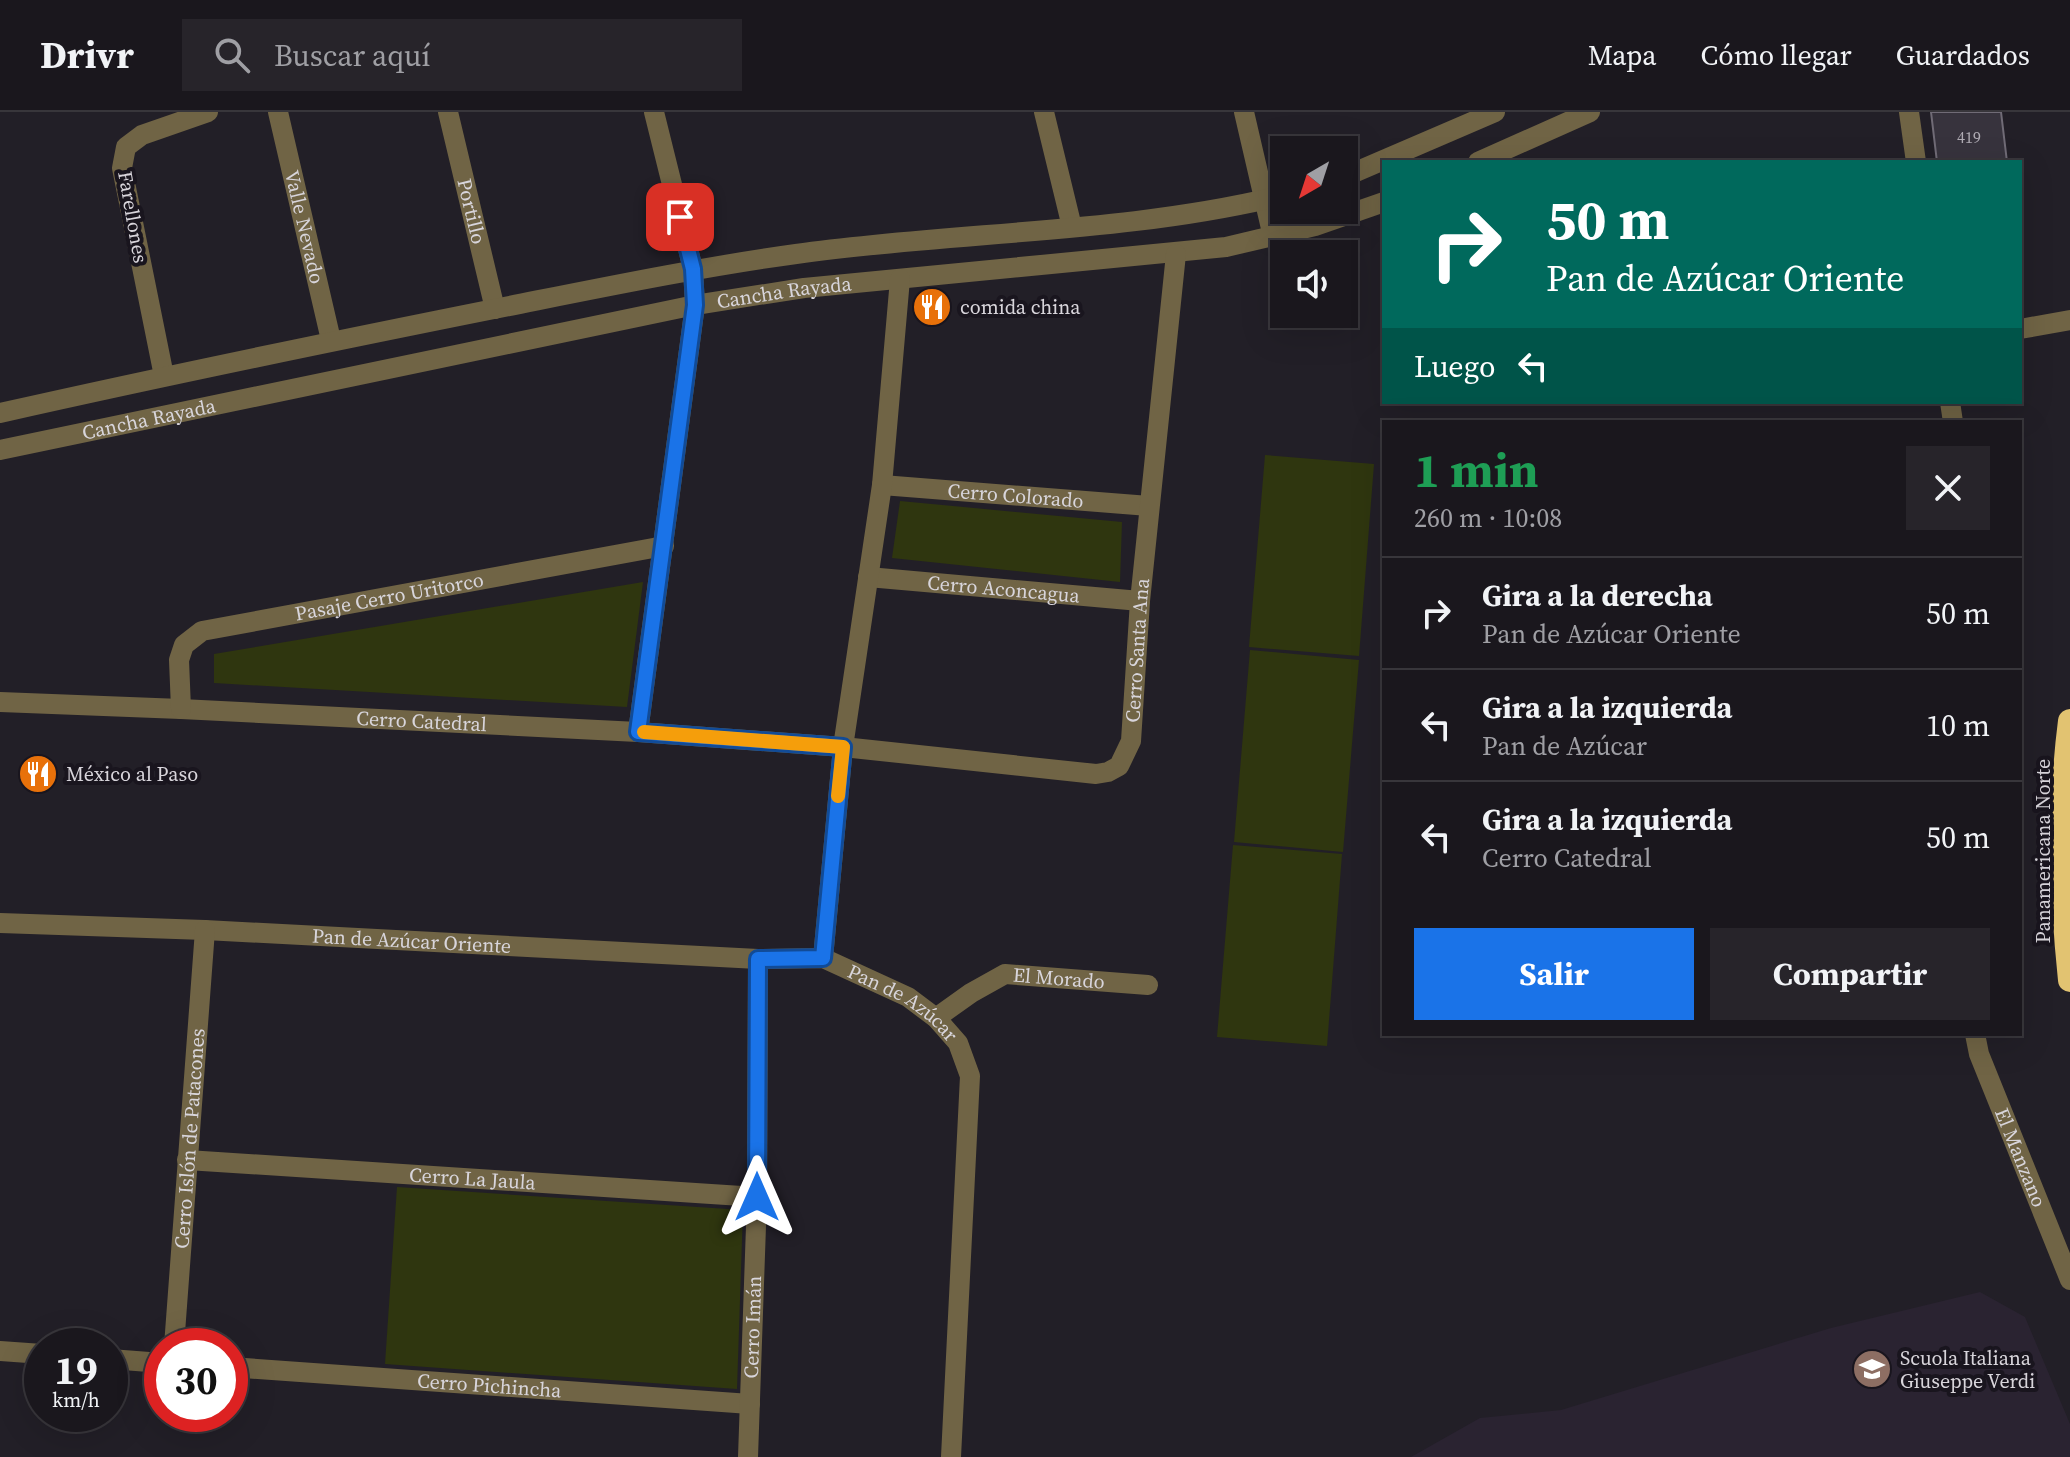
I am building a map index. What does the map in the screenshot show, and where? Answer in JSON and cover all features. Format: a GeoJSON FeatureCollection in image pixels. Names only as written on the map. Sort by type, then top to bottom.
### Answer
{"type":"FeatureCollection","features":[{"type":"Feature","properties":{"kind":"highway","name":"Panamericana Norte"},"geometry":{"type":"LineString","coordinates":[[2070,721],[2063,829],[2064,906],[2070,980]]}},
{"type":"Feature","properties":{"kind":"street","name":"Farellones"},"geometry":{"type":"LineString","coordinates":[[164,376],[122,168],[126,147],[142,135],[208,112]]}},
{"type":"Feature","properties":{"kind":"street","name":"Valle Nevado"},"geometry":{"type":"LineString","coordinates":[[278,112],[331,340]]}},
{"type":"Feature","properties":{"kind":"street","name":"Portillo"},"geometry":{"type":"LineString","coordinates":[[448,112],[495,309]]}},
{"type":"Feature","properties":{"kind":"street"},"geometry":{"type":"LineString","coordinates":[[638,732],[695,305],[693,269],[654,112]]}},
{"type":"Feature","properties":{"kind":"street"},"geometry":{"type":"LineString","coordinates":[[1044,112],[1072,227]]}},
{"type":"Feature","properties":{"kind":"street"},"geometry":{"type":"LineString","coordinates":[[1244,112],[1270,186]]}},
{"type":"Feature","properties":{"kind":"street"},"geometry":{"type":"LineString","coordinates":[[1383,160],[1495,112]]}},
{"type":"Feature","properties":{"kind":"street"},"geometry":{"type":"LineString","coordinates":[[1482,160],[1590,112]]}},
{"type":"Feature","properties":{"kind":"street"},"geometry":{"type":"LineString","coordinates":[[1909,112],[1916,160]]}},
{"type":"Feature","properties":{"kind":"street"},"geometry":{"type":"LineString","coordinates":[[1358,171],[1382,161]]}},
{"type":"Feature","properties":{"kind":"street","name":"Cancha Rayada"},"geometry":{"type":"LineString","coordinates":[[0,413],[331,340],[693,269],[906,241],[1072,227],[1213,209],[1270,198]]}},
{"type":"Feature","properties":{"kind":"street","name":"Cancha Rayada"},"geometry":{"type":"LineString","coordinates":[[0,450],[695,305],[804,288],[1176,254],[1273,237],[1382,203]]}},
{"type":"Feature","properties":{"kind":"street"},"geometry":{"type":"LineString","coordinates":[[1273,224],[1273,237]]}},
{"type":"Feature","properties":{"kind":"street","name":"Cerro Santa Ana"},"geometry":{"type":"LineString","coordinates":[[843,747],[1096,774],[1119,766],[1131,741],[1140,601],[1176,254]]}},
{"type":"Feature","properties":{"kind":"street","name":"Pan de Azúcar"},"geometry":{"type":"LineString","coordinates":[[900,279],[882,485],[843,747],[823,958],[908,997],[936,1018],[958,1043],[970,1076],[951,1457]]}},
{"type":"Feature","properties":{"kind":"street"},"geometry":{"type":"LineString","coordinates":[[2022,329],[2070,320]]}},
{"type":"Feature","properties":{"kind":"street","name":"Cerro Colorado"},"geometry":{"type":"LineString","coordinates":[[882,485],[1149,506]]}},
{"type":"Feature","properties":{"kind":"street","name":"Pasaje Cerro Uritorco"},"geometry":{"type":"LineString","coordinates":[[181,709],[179,660],[184,645],[202,631],[664,546]]}},
{"type":"Feature","properties":{"kind":"street","name":"Cerro Aconcagua"},"geometry":{"type":"LineString","coordinates":[[868,577],[1140,601]]}},
{"type":"Feature","properties":{"kind":"street","name":"Cerro Catedral"},"geometry":{"type":"LineString","coordinates":[[0,702],[638,732],[843,747]]}},
{"type":"Feature","properties":{"kind":"street","name":"Pan de Azúcar Oriente"},"geometry":{"type":"LineString","coordinates":[[0,923],[205,930],[758,959],[823,958]]}},
{"type":"Feature","properties":{"kind":"street","name":"Cerro Islón de Patacones"},"geometry":{"type":"LineString","coordinates":[[175,1328],[205,930]]}},
{"type":"Feature","properties":{"kind":"street","name":"Cerro Imán"},"geometry":{"type":"LineString","coordinates":[[748,1457],[757,1197],[758,959]]}},
{"type":"Feature","properties":{"kind":"street","name":"El Morado"},"geometry":{"type":"LineString","coordinates":[[936,1018],[1005,974],[1148,985]]}},
{"type":"Feature","properties":{"kind":"street","name":"El Manzano"},"geometry":{"type":"LineString","coordinates":[[1975,1036],[1979,1054],[2070,1280]]}},
{"type":"Feature","properties":{"kind":"street","name":"Cerro La Jaula"},"geometry":{"type":"LineString","coordinates":[[187,1160],[757,1197]]}},
{"type":"Feature","properties":{"kind":"street"},"geometry":{"type":"LineString","coordinates":[[0,1351],[24,1353]]}},
{"type":"Feature","properties":{"kind":"street","name":"Cerro Pichincha"},"geometry":{"type":"LineString","coordinates":[[248,1368],[750,1404]]}},
{"type":"Feature","properties":{"kind":"shaded area","name":"Scuola Italiana Giuseppe Verdi"},"geometry":{"type":"Polygon","coordinates":[[[1980,1292],[2025,1317],[2070,1424],[2070,1457],[1411,1457],[1480,1418],[1561,1410],[1831,1328],[1980,1292]]]}},
{"type":"Feature","properties":{"kind":"green space"},"geometry":{"type":"Polygon","coordinates":[[[1265,455],[1374,464],[1359,656],[1249,647],[1265,455]]]}},
{"type":"Feature","properties":{"kind":"green space"},"geometry":{"type":"Polygon","coordinates":[[[900,501],[1122,522],[1120,582],[892,558],[900,501]]]}},
{"type":"Feature","properties":{"kind":"green space"},"geometry":{"type":"Polygon","coordinates":[[[643,582],[627,707],[214,683],[214,654],[643,582]]]}},
{"type":"Feature","properties":{"kind":"green space"},"geometry":{"type":"Polygon","coordinates":[[[1250,650],[1359,660],[1343,852],[1234,842],[1250,650]]]}},
{"type":"Feature","properties":{"kind":"green space"},"geometry":{"type":"Polygon","coordinates":[[[1233,845],[1342,854],[1327,1046],[1217,1037],[1233,845]]]}},
{"type":"Feature","properties":{"kind":"green space"},"geometry":{"type":"Polygon","coordinates":[[[397,1187],[743,1210],[737,1389],[385,1364],[397,1187]]]}},
{"type":"Feature","properties":{"kind":"building"},"geometry":{"type":"Polygon","coordinates":[[[1931,112],[2001,112],[2007,160],[1937,160],[1931,112]]]}},
{"type":"Feature","properties":{"kind":"slow traffic"},"geometry":{"type":"LineString","coordinates":[[644,732],[843,747],[838,796]]}},
{"type":"Feature","properties":{"kind":"place","name":"comida china"},"geometry":{"type":"Point","coordinates":[932,307]}},
{"type":"Feature","properties":{"kind":"place","name":"México al Paso"},"geometry":{"type":"Point","coordinates":[38,774]}},
{"type":"Feature","properties":{"kind":"place","name":"Scuola Italiana Giuseppe Verdi"},"geometry":{"type":"Point","coordinates":[1872,1369]}},
{"type":"Feature","properties":{"kind":"route"},"geometry":{"type":"LineString","coordinates":[[680,217],[693,269],[695,305],[638,732],[843,747],[823,958],[758,959],[757,1197]]}}]}
